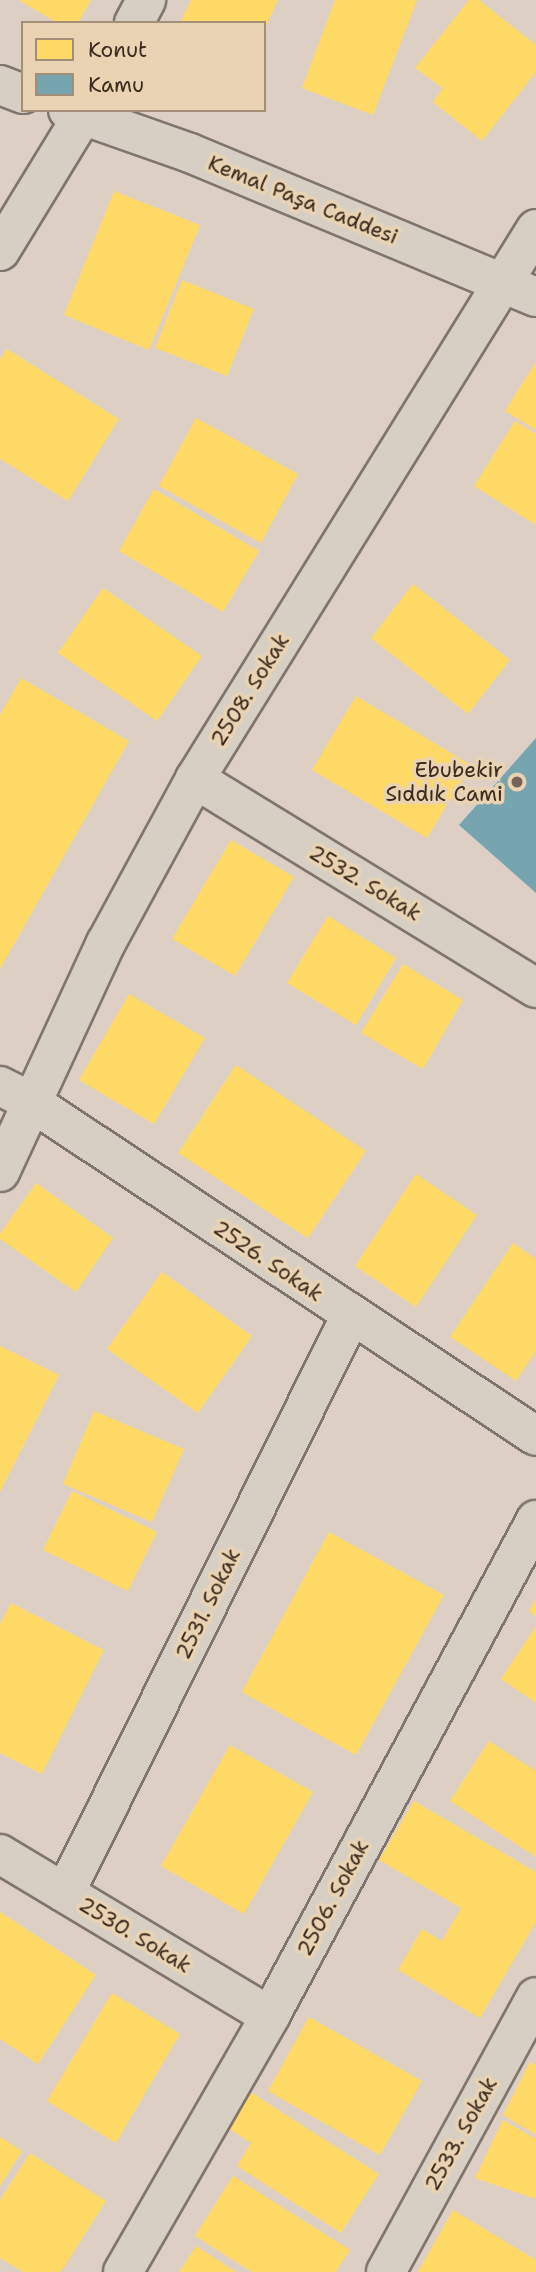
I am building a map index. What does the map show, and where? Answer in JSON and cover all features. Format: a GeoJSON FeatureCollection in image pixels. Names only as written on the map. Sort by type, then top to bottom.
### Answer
{"type":"FeatureCollection","features":[{"type":"Feature","properties":{"kind":"street"},"geometry":{"type":"LineString","coordinates":[[135,21],[146,0]]}},
{"type":"Feature","properties":{"kind":"street"},"geometry":{"type":"LineString","coordinates":[[0,85],[21,92]]}},
{"type":"Feature","properties":{"kind":"street"},"geometry":{"type":"LineString","coordinates":[[0,251],[79,112]]}},
{"type":"Feature","properties":{"kind":"street","name":"Kemal Paşa Caddesi"},"geometry":{"type":"LineString","coordinates":[[79,112],[190,153],[520,290]]}},
{"type":"Feature","properties":{"kind":"street","name":"2508. Sokak"},"geometry":{"type":"LineString","coordinates":[[0,1172],[15,1094],[106,943],[195,779],[520,290],[536,229]]}},
{"type":"Feature","properties":{"kind":"street","name":"2532. Sokak"},"geometry":{"type":"LineString","coordinates":[[195,779],[536,988]]}},
{"type":"Feature","properties":{"kind":"street","name":"2526. Sokak"},"geometry":{"type":"LineString","coordinates":[[15,1094],[536,1436]]}},
{"type":"Feature","properties":{"kind":"street","name":"2531. Sokak"},"geometry":{"type":"LineString","coordinates":[[65,1893],[351,1315]]}},
{"type":"Feature","properties":{"kind":"street","name":"2506. Sokak"},"geometry":{"type":"LineString","coordinates":[[123,2272],[270,2016],[536,1520]]}},
{"type":"Feature","properties":{"kind":"street","name":"2530. Sokak"},"geometry":{"type":"LineString","coordinates":[[0,1854],[270,2016]]}},
{"type":"Feature","properties":{"kind":"street","name":"2533. Sokak"},"geometry":{"type":"LineString","coordinates":[[386,2272],[536,1997]]}},
{"type":"Feature","properties":{"kind":"building: Konut"},"geometry":{"type":"Polygon","coordinates":[[[19,0],[91,0],[79,21],[54,21],[19,0]]]}},
{"type":"Feature","properties":{"kind":"building: Konut"},"geometry":{"type":"Polygon","coordinates":[[[191,0],[278,0],[266,26],[266,21],[181,21],[191,0]]]}},
{"type":"Feature","properties":{"kind":"building: Konut"},"geometry":{"type":"Polygon","coordinates":[[[335,0],[417,0],[373,115],[302,88],[335,0]]]}},
{"type":"Feature","properties":{"kind":"building: Konut"},"geometry":{"type":"Polygon","coordinates":[[[469,0],[479,0],[536,45],[536,72],[482,141],[433,102],[443,88],[415,68],[469,0]]]}},
{"type":"Feature","properties":{"kind":"building: Konut"},"geometry":{"type":"Polygon","coordinates":[[[114,191],[200,225],[149,350],[64,315],[114,191]]]}},
{"type":"Feature","properties":{"kind":"building: Konut"},"geometry":{"type":"Polygon","coordinates":[[[182,280],[254,309],[227,376],[155,348],[182,280]]]}},
{"type":"Feature","properties":{"kind":"building: Konut"},"geometry":{"type":"Polygon","coordinates":[[[7,349],[119,419],[68,501],[0,459],[0,359],[7,349]]]}},
{"type":"Feature","properties":{"kind":"building: Konut"},"geometry":{"type":"Polygon","coordinates":[[[536,362],[536,430],[505,411],[536,362]]]}},
{"type":"Feature","properties":{"kind":"building: Konut"},"geometry":{"type":"Polygon","coordinates":[[[196,418],[298,474],[261,543],[159,486],[196,418]]]}},
{"type":"Feature","properties":{"kind":"building: Konut"},"geometry":{"type":"Polygon","coordinates":[[[515,421],[536,434],[536,525],[474,486],[515,421]]]}},
{"type":"Feature","properties":{"kind":"building: Konut"},"geometry":{"type":"Polygon","coordinates":[[[154,489],[259,551],[223,612],[119,551],[154,489]]]}},
{"type":"Feature","properties":{"kind":"building: Konut"},"geometry":{"type":"Polygon","coordinates":[[[413,584],[510,660],[468,714],[371,638],[413,584]]]}},
{"type":"Feature","properties":{"kind":"building: Konut"},"geometry":{"type":"Polygon","coordinates":[[[103,588],[202,656],[157,721],[58,653],[103,588]]]}},
{"type":"Feature","properties":{"kind":"building: Konut"},"geometry":{"type":"Polygon","coordinates":[[[21,678],[129,741],[0,969],[0,715],[21,678]]]}},
{"type":"Feature","properties":{"kind":"building: Konut"},"geometry":{"type":"Polygon","coordinates":[[[356,696],[471,765],[427,838],[312,770],[356,696]]]}},
{"type":"Feature","properties":{"kind":"building: Konut"},"geometry":{"type":"Polygon","coordinates":[[[231,840],[294,877],[235,976],[172,939],[231,840]]]}},
{"type":"Feature","properties":{"kind":"building: Konut"},"geometry":{"type":"Polygon","coordinates":[[[328,916],[396,958],[356,1025],[287,983],[328,916]]]}},
{"type":"Feature","properties":{"kind":"building: Konut"},"geometry":{"type":"Polygon","coordinates":[[[403,964],[463,1000],[423,1069],[361,1033],[403,964]]]}},
{"type":"Feature","properties":{"kind":"building: Konut"},"geometry":{"type":"Polygon","coordinates":[[[129,994],[205,1038],[154,1124],[79,1080],[129,994]]]}},
{"type":"Feature","properties":{"kind":"building: Konut"},"geometry":{"type":"Polygon","coordinates":[[[236,1065],[366,1151],[308,1238],[178,1153],[236,1065]]]}},
{"type":"Feature","properties":{"kind":"building: Konut"},"geometry":{"type":"Polygon","coordinates":[[[416,1174],[477,1215],[416,1307],[355,1266],[416,1174]]]}},
{"type":"Feature","properties":{"kind":"building: Konut"},"geometry":{"type":"Polygon","coordinates":[[[36,1183],[113,1238],[76,1292],[0,1239],[0,1234],[36,1183]]]}},
{"type":"Feature","properties":{"kind":"building: Konut"},"geometry":{"type":"Polygon","coordinates":[[[513,1243],[536,1259],[536,1351],[516,1381],[450,1337],[513,1243]]]}},
{"type":"Feature","properties":{"kind":"building: Konut"},"geometry":{"type":"Polygon","coordinates":[[[162,1272],[252,1336],[198,1413],[107,1349],[162,1272]]]}},
{"type":"Feature","properties":{"kind":"building: Konut"},"geometry":{"type":"Polygon","coordinates":[[[0,1346],[59,1375],[0,1492],[0,1346]]]}},
{"type":"Feature","properties":{"kind":"building: Konut"},"geometry":{"type":"Polygon","coordinates":[[[94,1411],[184,1449],[152,1522],[63,1484],[94,1411]]]}},
{"type":"Feature","properties":{"kind":"building: Konut"},"geometry":{"type":"Polygon","coordinates":[[[72,1491],[157,1532],[128,1591],[43,1550],[72,1491]]]}},
{"type":"Feature","properties":{"kind":"building: Konut"},"geometry":{"type":"Polygon","coordinates":[[[329,1532],[444,1595],[356,1755],[242,1692],[329,1532]]]}},
{"type":"Feature","properties":{"kind":"building: Konut"},"geometry":{"type":"Polygon","coordinates":[[[536,1599],[536,1616],[529,1611],[536,1599]]]}},
{"type":"Feature","properties":{"kind":"building: Konut"},"geometry":{"type":"Polygon","coordinates":[[[11,1603],[104,1650],[42,1774],[0,1753],[0,1624],[11,1603]]]}},
{"type":"Feature","properties":{"kind":"building: Konut"},"geometry":{"type":"Polygon","coordinates":[[[536,1626],[536,1703],[501,1679],[536,1626]]]}},
{"type":"Feature","properties":{"kind":"building: Konut"},"geometry":{"type":"Polygon","coordinates":[[[489,1741],[536,1771],[536,1857],[450,1801],[489,1741]]]}},
{"type":"Feature","properties":{"kind":"building: Konut"},"geometry":{"type":"Polygon","coordinates":[[[230,1745],[313,1792],[244,1914],[161,1866],[230,1745]]]}},
{"type":"Feature","properties":{"kind":"building: Konut"},"geometry":{"type":"Polygon","coordinates":[[[414,1801],[536,1872],[536,1922],[480,2018],[398,1970],[422,1929],[442,1941],[461,1908],[379,1860],[414,1801]]]}},
{"type":"Feature","properties":{"kind":"building: Konut"},"geometry":{"type":"Polygon","coordinates":[[[0,1912],[96,1975],[38,2064],[0,2039],[0,1912]]]}},
{"type":"Feature","properties":{"kind":"building: Konut"},"geometry":{"type":"Polygon","coordinates":[[[112,1993],[180,2034],[116,2143],[47,2101],[112,1993]]]}},
{"type":"Feature","properties":{"kind":"building: Konut"},"geometry":{"type":"Polygon","coordinates":[[[309,2017],[422,2081],[380,2155],[268,2091],[309,2017]]]}},
{"type":"Feature","properties":{"kind":"building: Konut"},"geometry":{"type":"Polygon","coordinates":[[[530,2062],[536,2065],[536,2135],[503,2115],[530,2062]]]}},
{"type":"Feature","properties":{"kind":"building: Konut"},"geometry":{"type":"Polygon","coordinates":[[[247,2090],[379,2174],[341,2233],[237,2166],[251,2143],[225,2126],[247,2090]]]}},
{"type":"Feature","properties":{"kind":"building: Konut"},"geometry":{"type":"Polygon","coordinates":[[[503,2120],[536,2139],[536,2199],[475,2178],[503,2120]]]}},
{"type":"Feature","properties":{"kind":"building: Konut"},"geometry":{"type":"Polygon","coordinates":[[[0,2137],[22,2151],[0,2186],[0,2137]]]}},
{"type":"Feature","properties":{"kind":"building: Konut"},"geometry":{"type":"Polygon","coordinates":[[[30,2153],[106,2201],[61,2272],[23,2272],[0,2258],[0,2200],[30,2153]]]}},
{"type":"Feature","properties":{"kind":"building: Konut"},"geometry":{"type":"Polygon","coordinates":[[[233,2176],[350,2250],[336,2272],[252,2272],[195,2236],[233,2176]]]}},
{"type":"Feature","properties":{"kind":"building: Konut"},"geometry":{"type":"Polygon","coordinates":[[[453,2210],[536,2260],[536,2272],[418,2272],[453,2210]]]}},
{"type":"Feature","properties":{"kind":"building: Konut"},"geometry":{"type":"Polygon","coordinates":[[[196,2246],[236,2272],[179,2272],[196,2246]]]}},
{"type":"Feature","properties":{"kind":"building: Kamu","name":"Ebubekir Sıddık Cami"},"geometry":{"type":"Polygon","coordinates":[[[536,738],[536,893],[459,825],[536,738]]]}},
{"type":"Feature","properties":{"kind":"place","name":"Ebubekir Sıddık Cami"},"geometry":{"type":"Point","coordinates":[517,782]}}]}
